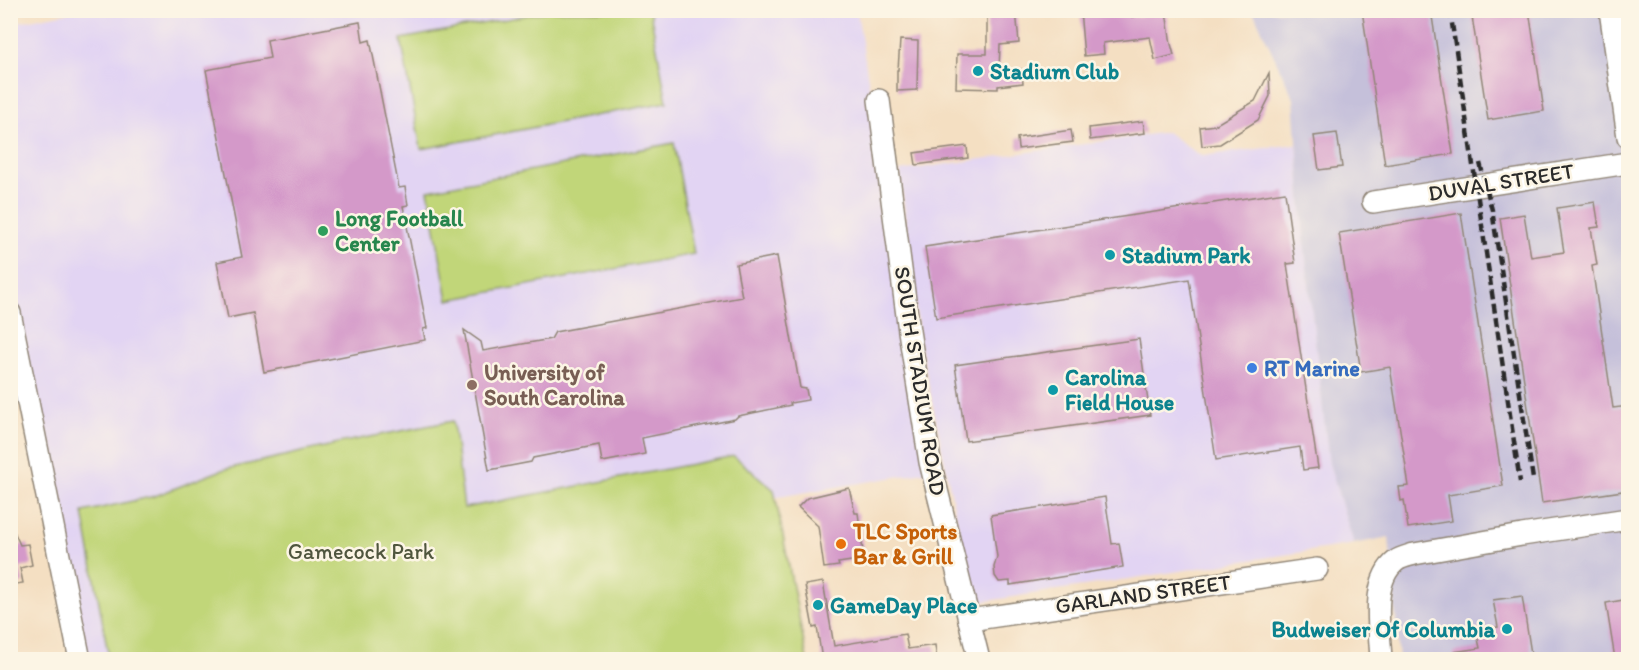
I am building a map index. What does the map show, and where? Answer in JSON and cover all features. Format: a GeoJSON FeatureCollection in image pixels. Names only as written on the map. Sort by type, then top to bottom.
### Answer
{"type":"FeatureCollection","features":[{"type":"Feature","properties":{"kind":"street"},"geometry":{"type":"LineString","coordinates":[[1610,10],[1629,137]]}},
{"type":"Feature","properties":{"kind":"street","name":"SOUTH STADIUM ROAD"},"geometry":{"type":"LineString","coordinates":[[879,100],[909,332],[930,462],[979,660]]}},
{"type":"Feature","properties":{"kind":"street","name":"DUVAL STREET"},"geometry":{"type":"LineString","coordinates":[[1373,202],[1629,163]]}},
{"type":"Feature","properties":{"kind":"street"},"geometry":{"type":"LineString","coordinates":[[10,313],[80,660]]}},
{"type":"Feature","properties":{"kind":"street"},"geometry":{"type":"LineString","coordinates":[[1381,660],[1379,591],[1386,572],[1397,560],[1414,554],[1629,519]]}},
{"type":"Feature","properties":{"kind":"street","name":"GARLAND STREET"},"geometry":{"type":"LineString","coordinates":[[969,620],[1317,569]]}},
{"type":"Feature","properties":{"kind":"shaded area","name":"University of South Carolina"},"geometry":{"type":"Polygon","coordinates":[[[82,10],[857,11],[931,471],[754,501],[783,659],[81,659],[11,300],[10,24],[82,10]]]}},
{"type":"Feature","properties":{"kind":"shaded area"},"geometry":{"type":"Polygon","coordinates":[[[1253,11],[1628,11],[1628,659],[1399,659],[1389,537],[1354,544],[1329,463],[1305,250],[1294,99],[1253,11]]]}},
{"type":"Feature","properties":{"kind":"shaded area"},"geometry":{"type":"Polygon","coordinates":[[[1167,132],[1201,156],[1297,144],[1305,250],[1329,463],[1354,544],[974,603],[919,338],[900,171],[1167,132]]]}},
{"type":"Feature","properties":{"kind":"green space"},"geometry":{"type":"Polygon","coordinates":[[[549,11],[650,11],[667,102],[421,149],[401,39],[549,11]]]}},
{"type":"Feature","properties":{"kind":"green space"},"geometry":{"type":"Polygon","coordinates":[[[674,143],[694,254],[448,300],[428,190],[674,143]]]}},
{"type":"Feature","properties":{"kind":"green space","name":"Gamecock Park"},"geometry":{"type":"Polygon","coordinates":[[[453,421],[464,508],[734,456],[774,490],[807,659],[109,659],[83,512],[155,496],[222,470],[333,444],[453,421]]]}},
{"type":"Feature","properties":{"kind":"building"},"geometry":{"type":"Polygon","coordinates":[[[987,10],[1016,10],[1019,43],[1000,45],[999,71],[1021,69],[1023,83],[998,86],[998,89],[956,88],[957,54],[987,54],[987,10]]]}},
{"type":"Feature","properties":{"kind":"building"},"geometry":{"type":"Polygon","coordinates":[[[1080,10],[1130,10],[1132,17],[1166,12],[1174,55],[1155,60],[1150,37],[1103,43],[1104,54],[1084,56],[1080,10]]]}},
{"type":"Feature","properties":{"kind":"building"},"geometry":{"type":"Polygon","coordinates":[[[1362,10],[1431,10],[1453,154],[1385,165],[1362,10]]]}},
{"type":"Feature","properties":{"kind":"building"},"geometry":{"type":"Polygon","coordinates":[[[1471,10],[1529,10],[1544,111],[1488,120],[1471,10]]]}},
{"type":"Feature","properties":{"kind":"building"},"geometry":{"type":"Polygon","coordinates":[[[360,22],[363,42],[370,40],[399,188],[405,187],[408,205],[403,206],[427,328],[423,329],[425,340],[264,372],[253,313],[228,318],[217,262],[242,257],[206,70],[270,58],[267,40],[360,22]]]}},
{"type":"Feature","properties":{"kind":"building"},"geometry":{"type":"Polygon","coordinates":[[[900,40],[918,41],[917,90],[897,91],[900,40]]]}},
{"type":"Feature","properties":{"kind":"building"},"geometry":{"type":"Polygon","coordinates":[[[1269,73],[1270,96],[1258,120],[1220,144],[1202,146],[1200,127],[1215,125],[1255,101],[1269,73]]]}},
{"type":"Feature","properties":{"kind":"building"},"geometry":{"type":"Polygon","coordinates":[[[1143,121],[1145,133],[1090,140],[1089,128],[1143,121]]]}},
{"type":"Feature","properties":{"kind":"building"},"geometry":{"type":"Polygon","coordinates":[[[1071,130],[1073,142],[1018,149],[1017,138],[1071,130]]]}},
{"type":"Feature","properties":{"kind":"building"},"geometry":{"type":"Polygon","coordinates":[[[1337,133],[1342,167],[1319,170],[1314,136],[1337,133]]]}},
{"type":"Feature","properties":{"kind":"building"},"geometry":{"type":"Polygon","coordinates":[[[967,146],[968,158],[916,165],[914,153],[967,146]]]}},
{"type":"Feature","properties":{"kind":"building"},"geometry":{"type":"Polygon","coordinates":[[[1285,192],[1295,263],[1287,264],[1318,468],[1303,470],[1300,447],[1216,460],[1189,279],[936,318],[925,247],[1285,192]]]}},
{"type":"Feature","properties":{"kind":"building"},"geometry":{"type":"Polygon","coordinates":[[[1595,202],[1599,227],[1591,228],[1597,265],[1592,266],[1613,408],[1629,406],[1629,490],[1542,503],[1500,218],[1524,214],[1531,257],[1564,252],[1557,208],[1595,202]]]}},
{"type":"Feature","properties":{"kind":"building"},"geometry":{"type":"Polygon","coordinates":[[[1461,213],[1503,486],[1448,495],[1452,521],[1408,528],[1404,500],[1401,501],[1399,487],[1409,486],[1390,367],[1361,372],[1339,233],[1461,213]]]}},
{"type":"Feature","properties":{"kind":"building"},"geometry":{"type":"Polygon","coordinates":[[[777,256],[800,388],[806,389],[808,400],[738,416],[735,419],[642,438],[645,454],[602,462],[599,445],[533,458],[531,462],[489,470],[464,330],[481,342],[483,351],[551,339],[555,332],[742,297],[736,264],[777,256]]]}},
{"type":"Feature","properties":{"kind":"building","name":"Carolina Field House"},"geometry":{"type":"Polygon","coordinates":[[[1139,339],[1150,415],[966,441],[955,365],[1139,339]]]}},
{"type":"Feature","properties":{"kind":"building"},"geometry":{"type":"Polygon","coordinates":[[[849,488],[855,513],[858,513],[864,559],[838,563],[839,566],[824,568],[818,526],[798,507],[807,498],[849,488]]]}},
{"type":"Feature","properties":{"kind":"building"},"geometry":{"type":"Polygon","coordinates":[[[1105,497],[1112,544],[1119,543],[1123,567],[1010,585],[1010,581],[999,582],[995,576],[994,567],[997,557],[991,515],[1105,497]]]}},
{"type":"Feature","properties":{"kind":"building"},"geometry":{"type":"Polygon","coordinates":[[[10,522],[20,545],[28,544],[32,565],[20,568],[23,583],[10,585],[10,522]]]}},
{"type":"Feature","properties":{"kind":"building"},"geometry":{"type":"Polygon","coordinates":[[[823,582],[834,646],[905,634],[908,649],[935,645],[937,660],[822,660],[817,627],[813,628],[805,585],[823,582]]]}},
{"type":"Feature","properties":{"kind":"building","name":"Budweiser Of Columbia"},"geometry":{"type":"Polygon","coordinates":[[[1522,596],[1532,660],[1454,660],[1454,652],[1480,648],[1476,630],[1498,627],[1493,600],[1522,596]]]}},
{"type":"Feature","properties":{"kind":"building"},"geometry":{"type":"Polygon","coordinates":[[[1629,599],[1629,657],[1615,659],[1606,603],[1629,599]]]}},
{"type":"Feature","properties":{"kind":"railway"},"geometry":{"type":"LineString","coordinates":[[1450,10],[1520,482]]}},
{"type":"Feature","properties":{"kind":"railway"},"geometry":{"type":"LineString","coordinates":[[1480,163],[1492,210],[1533,479]]}},
{"type":"Feature","properties":{"kind":"place","name":"Stadium Club"},"geometry":{"type":"Point","coordinates":[978,71]}},
{"type":"Feature","properties":{"kind":"place","name":"Long Football Center"},"geometry":{"type":"Point","coordinates":[323,231]}},
{"type":"Feature","properties":{"kind":"place","name":"Stadium Park"},"geometry":{"type":"Point","coordinates":[1110,255]}},
{"type":"Feature","properties":{"kind":"place","name":"RT Marine"},"geometry":{"type":"Point","coordinates":[1252,368]}},
{"type":"Feature","properties":{"kind":"place","name":"University of South Carolina"},"geometry":{"type":"Point","coordinates":[472,385]}},
{"type":"Feature","properties":{"kind":"place","name":"Carolina Field House"},"geometry":{"type":"Point","coordinates":[1053,390]}},
{"type":"Feature","properties":{"kind":"place","name":"TLC Sports Bar & Grill"},"geometry":{"type":"Point","coordinates":[841,544]}},
{"type":"Feature","properties":{"kind":"place","name":"GameDay Place"},"geometry":{"type":"Point","coordinates":[818,605]}},
{"type":"Feature","properties":{"kind":"place","name":"Budweiser Of Columbia"},"geometry":{"type":"Point","coordinates":[1507,629]}}]}
